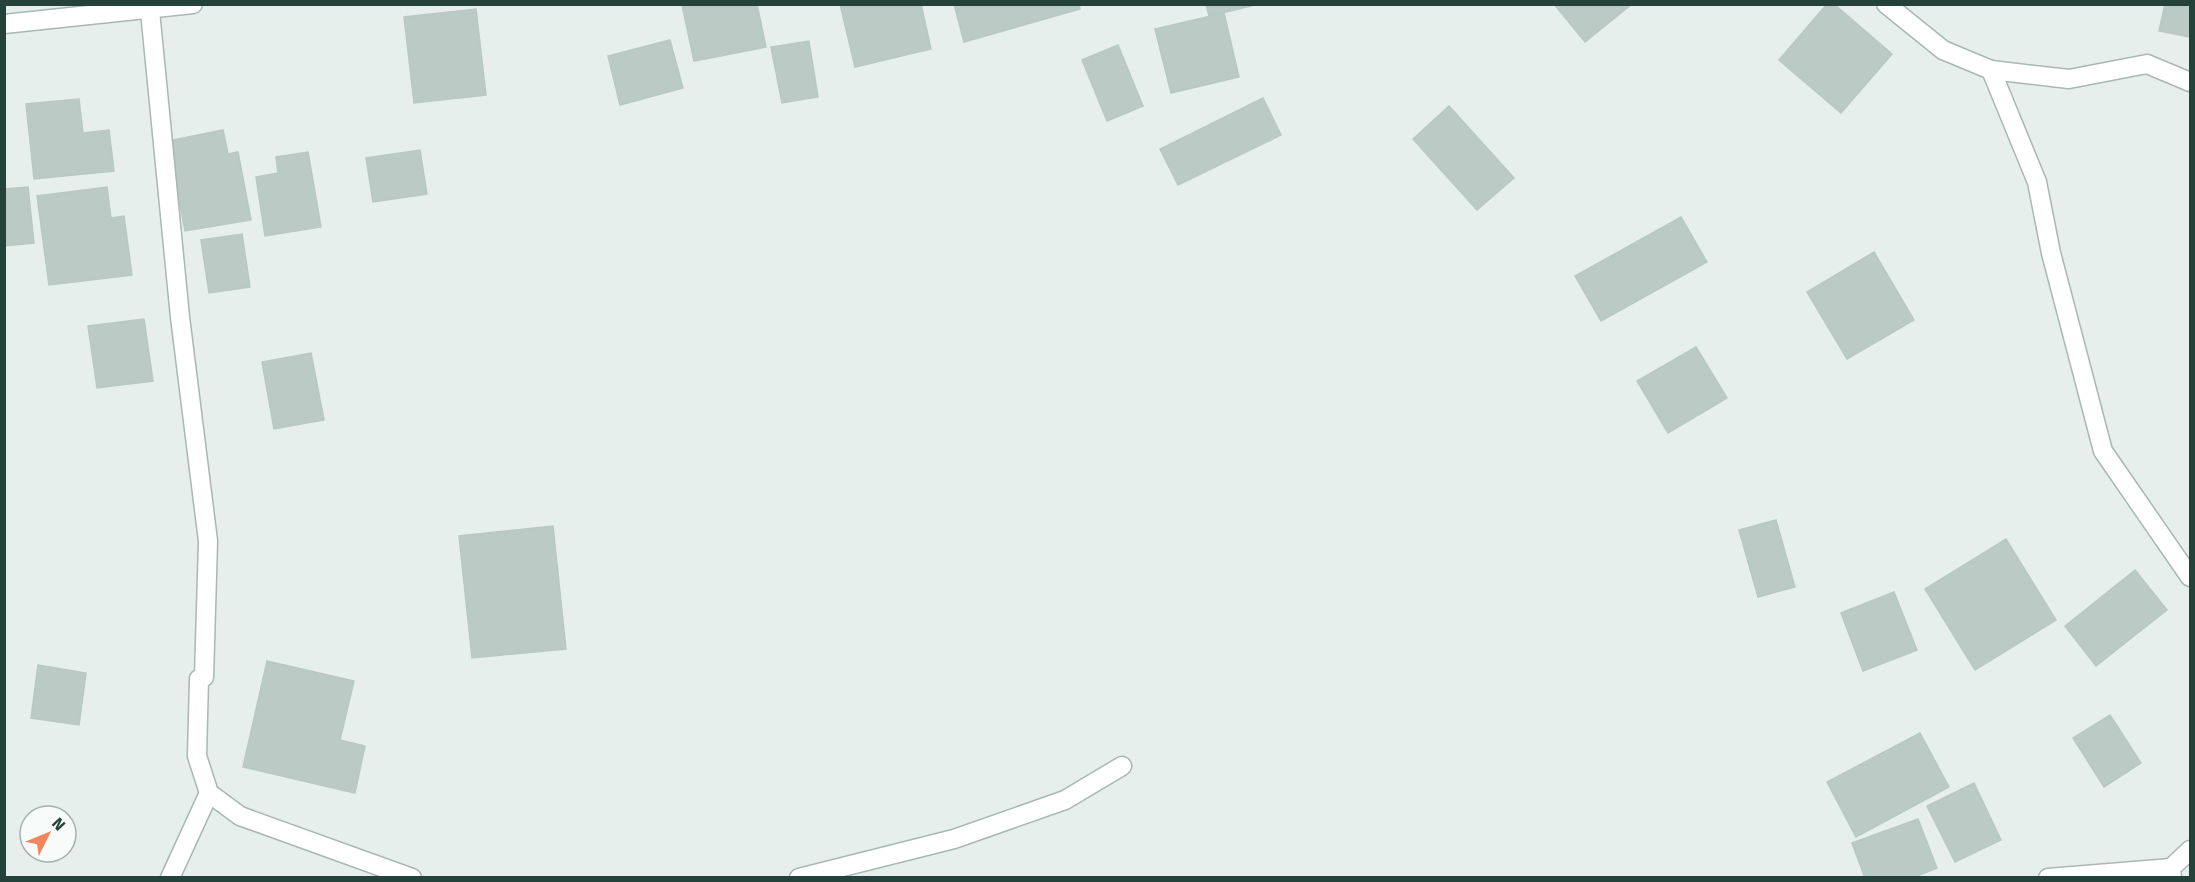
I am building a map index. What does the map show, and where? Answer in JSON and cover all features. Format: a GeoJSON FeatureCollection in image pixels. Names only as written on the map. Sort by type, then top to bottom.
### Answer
{"type":"FeatureCollection","features":[{"type":"Feature","properties":{"kind":"street"},"geometry":{"type":"LineString","coordinates":[[4,24],[150,11],[193,4]]}},
{"type":"Feature","properties":{"kind":"street"},"geometry":{"type":"LineString","coordinates":[[1886,4],[1943,50],[1991,70],[2069,79],[2147,64],[2190,82]]}},
{"type":"Feature","properties":{"kind":"street"},"geometry":{"type":"LineString","coordinates":[[150,11],[180,317],[208,541],[204,677],[199,679],[197,756],[209,793],[240,816],[412,878]]}},
{"type":"Feature","properties":{"kind":"street"},"geometry":{"type":"LineString","coordinates":[[1991,70],[2037,182],[2051,253],[2103,451],[2190,577]]}},
{"type":"Feature","properties":{"kind":"street"},"geometry":{"type":"LineString","coordinates":[[800,878],[954,840],[1065,800],[1122,766]]}},
{"type":"Feature","properties":{"kind":"street"},"geometry":{"type":"LineString","coordinates":[[170,878],[209,793]]}},
{"type":"Feature","properties":{"kind":"street"},"geometry":{"type":"LineString","coordinates":[[2048,878],[2172,873],[2190,850]]}},
{"type":"Feature","properties":{"kind":"building"},"geometry":{"type":"Polygon","coordinates":[[[757,4],[766,47],[694,61],[682,5],[757,4]]]}},
{"type":"Feature","properties":{"kind":"building"},"geometry":{"type":"Polygon","coordinates":[[[840,4],[921,4],[931,49],[855,67],[840,4]]]}},
{"type":"Feature","properties":{"kind":"building"},"geometry":{"type":"Polygon","coordinates":[[[954,4],[1079,4],[1080,9],[964,42],[954,4]]]}},
{"type":"Feature","properties":{"kind":"building"},"geometry":{"type":"Polygon","coordinates":[[[1206,4],[1259,4],[1209,16],[1206,4]]]}},
{"type":"Feature","properties":{"kind":"building"},"geometry":{"type":"Polygon","coordinates":[[[1554,4],[1632,4],[1585,42],[1554,4]]]}},
{"type":"Feature","properties":{"kind":"building"},"geometry":{"type":"Polygon","coordinates":[[[1827,4],[1834,4],[1892,54],[1841,113],[1779,60],[1827,4]]]}},
{"type":"Feature","properties":{"kind":"building"},"geometry":{"type":"Polygon","coordinates":[[[2165,4],[2190,4],[2190,37],[2159,31],[2165,4]]]}},
{"type":"Feature","properties":{"kind":"building"},"geometry":{"type":"Polygon","coordinates":[[[476,9],[486,95],[414,103],[404,17],[476,9]]]}},
{"type":"Feature","properties":{"kind":"building"},"geometry":{"type":"Polygon","coordinates":[[[1224,13],[1239,77],[1171,93],[1155,29],[1224,13]]]}},
{"type":"Feature","properties":{"kind":"building"},"geometry":{"type":"Polygon","coordinates":[[[670,40],[683,88],[620,105],[608,56],[670,40]]]}},
{"type":"Feature","properties":{"kind":"building"},"geometry":{"type":"Polygon","coordinates":[[[809,41],[818,97],[782,103],[771,47],[809,41]]]}},
{"type":"Feature","properties":{"kind":"building"},"geometry":{"type":"Polygon","coordinates":[[[1118,45],[1143,106],[1107,121],[1082,60],[1118,45]]]}},
{"type":"Feature","properties":{"kind":"building"},"geometry":{"type":"Polygon","coordinates":[[[1263,98],[1281,135],[1178,185],[1160,149],[1263,98]]]}},
{"type":"Feature","properties":{"kind":"building"},"geometry":{"type":"Polygon","coordinates":[[[79,99],[83,133],[109,130],[114,171],[34,179],[26,104],[79,99]]]}},
{"type":"Feature","properties":{"kind":"building"},"geometry":{"type":"Polygon","coordinates":[[[1449,106],[1514,178],[1477,210],[1413,139],[1449,106]]]}},
{"type":"Feature","properties":{"kind":"building"},"geometry":{"type":"Polygon","coordinates":[[[223,130],[228,154],[238,152],[251,220],[185,231],[168,141],[223,130]]]}},
{"type":"Feature","properties":{"kind":"building"},"geometry":{"type":"Polygon","coordinates":[[[420,150],[427,194],[373,202],[366,158],[420,150]]]}},
{"type":"Feature","properties":{"kind":"building"},"geometry":{"type":"Polygon","coordinates":[[[308,152],[321,227],[265,236],[256,177],[278,173],[276,157],[308,152]]]}},
{"type":"Feature","properties":{"kind":"building"},"geometry":{"type":"Polygon","coordinates":[[[28,187],[34,243],[4,246],[4,189],[28,187]]]}},
{"type":"Feature","properties":{"kind":"building"},"geometry":{"type":"Polygon","coordinates":[[[107,187],[111,218],[124,216],[132,275],[49,285],[37,196],[107,187]]]}},
{"type":"Feature","properties":{"kind":"building"},"geometry":{"type":"Polygon","coordinates":[[[1681,217],[1707,262],[1601,321],[1575,276],[1681,217]]]}},
{"type":"Feature","properties":{"kind":"building"},"geometry":{"type":"Polygon","coordinates":[[[242,234],[250,287],[209,293],[201,240],[242,234]]]}},
{"type":"Feature","properties":{"kind":"building"},"geometry":{"type":"Polygon","coordinates":[[[1874,252],[1914,320],[1847,359],[1807,292],[1874,252]]]}},
{"type":"Feature","properties":{"kind":"building"},"geometry":{"type":"Polygon","coordinates":[[[144,319],[153,381],[97,388],[88,326],[144,319]]]}},
{"type":"Feature","properties":{"kind":"building"},"geometry":{"type":"Polygon","coordinates":[[[1696,347],[1727,398],[1668,433],[1637,381],[1696,347]]]}},
{"type":"Feature","properties":{"kind":"building"},"geometry":{"type":"Polygon","coordinates":[[[311,353],[324,420],[274,429],[262,362],[311,353]]]}},
{"type":"Feature","properties":{"kind":"building"},"geometry":{"type":"Polygon","coordinates":[[[1776,520],[1795,587],[1758,597],[1739,530],[1776,520]]]}},
{"type":"Feature","properties":{"kind":"building"},"geometry":{"type":"Polygon","coordinates":[[[553,526],[566,649],[472,658],[459,536],[553,526]]]}},
{"type":"Feature","properties":{"kind":"building"},"geometry":{"type":"Polygon","coordinates":[[[2006,539],[2056,620],[1975,670],[1925,589],[2006,539]]]}},
{"type":"Feature","properties":{"kind":"building"},"geometry":{"type":"Polygon","coordinates":[[[2135,570],[2167,610],[2096,666],[2065,626],[2135,570]]]}},
{"type":"Feature","properties":{"kind":"building"},"geometry":{"type":"Polygon","coordinates":[[[1894,592],[1917,650],[1863,671],[1841,613],[1894,592]]]}},
{"type":"Feature","properties":{"kind":"building"},"geometry":{"type":"Polygon","coordinates":[[[267,661],[354,681],[340,740],[365,746],[355,793],[243,767],[267,661]]]}},
{"type":"Feature","properties":{"kind":"building"},"geometry":{"type":"Polygon","coordinates":[[[38,665],[86,673],[79,725],[31,718],[38,665]]]}},
{"type":"Feature","properties":{"kind":"building"},"geometry":{"type":"Polygon","coordinates":[[[2110,715],[2141,763],[2104,787],[2073,738],[2110,715]]]}},
{"type":"Feature","properties":{"kind":"building"},"geometry":{"type":"Polygon","coordinates":[[[1920,733],[1949,787],[1856,837],[1827,782],[1920,733]]]}},
{"type":"Feature","properties":{"kind":"building"},"geometry":{"type":"Polygon","coordinates":[[[1974,783],[2001,840],[1955,862],[1927,806],[1974,783]]]}},
{"type":"Feature","properties":{"kind":"building"},"geometry":{"type":"Polygon","coordinates":[[[1918,819],[1937,868],[1912,878],[1865,878],[1852,843],[1918,819]]]}}]}
